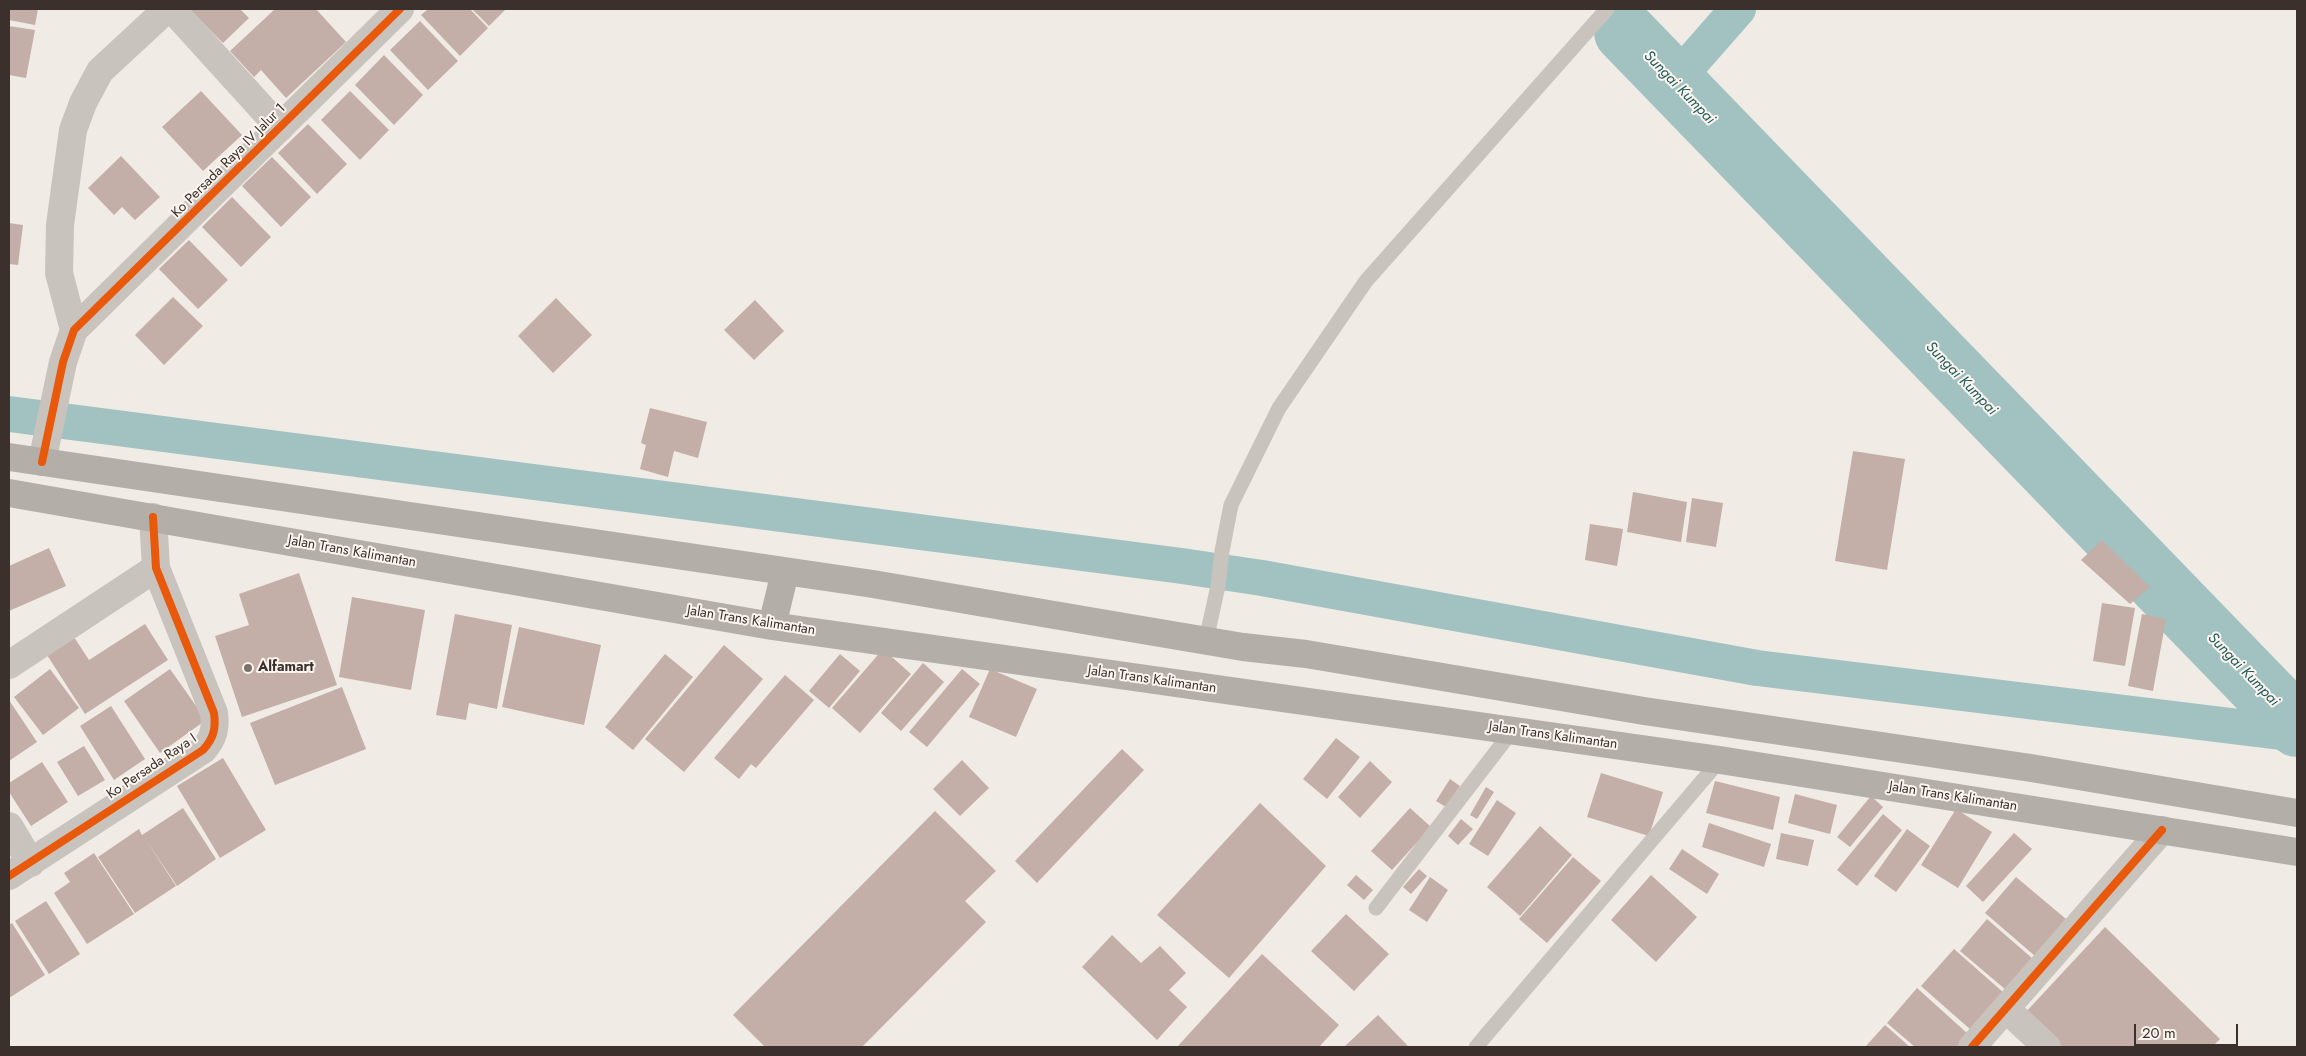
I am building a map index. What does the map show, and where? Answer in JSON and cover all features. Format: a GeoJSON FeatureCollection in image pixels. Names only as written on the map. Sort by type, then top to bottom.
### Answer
{"type":"FeatureCollection","features":[{"type":"Feature","properties":{"kind":"highway"},"geometry":{"type":"LineString","coordinates":[[9,457],[883,585],[1644,711],[2031,768],[2297,813]]}},
{"type":"Feature","properties":{"kind":"highway","name":"Jalan Trans Kalimantan"},"geometry":{"type":"LineString","coordinates":[[9,493],[768,625],[1720,760],[2297,852]]}},
{"type":"Feature","properties":{"kind":"highway"},"geometry":{"type":"LineString","coordinates":[[768,625],[781,571]]}},
{"type":"Feature","properties":{"kind":"street"},"geometry":{"type":"LineString","coordinates":[[42,462],[62,362],[74,330],[59,273],[60,225],[73,130],[83,103],[100,71],[167,9]]}},
{"type":"Feature","properties":{"kind":"street"},"geometry":{"type":"LineString","coordinates":[[172,9],[280,128]]}},
{"type":"Feature","properties":{"kind":"street","name":"Ko Persada Raya IV Jalur 1"},"geometry":{"type":"LineString","coordinates":[[74,330],[400,9]]}},
{"type":"Feature","properties":{"kind":"street","name":"Ko Persada Raya I"},"geometry":{"type":"LineString","coordinates":[[20,870],[203,750],[212,740],[216,726],[214,713],[156,568],[153,517]]}},
{"type":"Feature","properties":{"kind":"street"},"geometry":{"type":"LineString","coordinates":[[9,665],[156,568]]}},
{"type":"Feature","properties":{"kind":"street"},"geometry":{"type":"LineString","coordinates":[[9,826],[20,870]]}},
{"type":"Feature","properties":{"kind":"street"},"geometry":{"type":"LineString","coordinates":[[1972,1047],[2162,830]]}},
{"type":"Feature","properties":{"kind":"street"},"geometry":{"type":"LineString","coordinates":[[2006,1009],[2047,1047]]}},
{"type":"Feature","properties":{"kind":"lane"},"geometry":{"type":"LineString","coordinates":[[1206,640],[1218,586],[1222,551],[1231,506],[1279,408],[1366,281],[1607,9]]}},
{"type":"Feature","properties":{"kind":"lane"},"geometry":{"type":"LineString","coordinates":[[1376,908],[1512,731]]}},
{"type":"Feature","properties":{"kind":"lane"},"geometry":{"type":"LineString","coordinates":[[1476,1047],[1720,760]]}},
{"type":"Feature","properties":{"kind":"building"},"geometry":{"type":"Polygon","coordinates":[[[9,9],[38,9],[35,25],[9,20],[9,9]]]}},
{"type":"Feature","properties":{"kind":"building"},"geometry":{"type":"Polygon","coordinates":[[[189,9],[240,9],[249,18],[223,43],[189,9]]]}},
{"type":"Feature","properties":{"kind":"building"},"geometry":{"type":"Polygon","coordinates":[[[275,9],[316,9],[346,42],[286,98],[261,70],[254,77],[230,51],[275,9]]]}},
{"type":"Feature","properties":{"kind":"building"},"geometry":{"type":"Polygon","coordinates":[[[428,9],[470,9],[488,28],[460,56],[421,15],[428,9]]]}},
{"type":"Feature","properties":{"kind":"building"},"geometry":{"type":"Polygon","coordinates":[[[472,9],[506,9],[489,26],[472,9]]]}},
{"type":"Feature","properties":{"kind":"building"},"geometry":{"type":"Polygon","coordinates":[[[420,21],[458,61],[428,90],[390,50],[420,21]]]}},
{"type":"Feature","properties":{"kind":"building"},"geometry":{"type":"Polygon","coordinates":[[[9,26],[35,30],[26,78],[9,75],[9,26]]]}},
{"type":"Feature","properties":{"kind":"building"},"geometry":{"type":"Polygon","coordinates":[[[384,55],[423,95],[394,125],[355,85],[384,55]]]}},
{"type":"Feature","properties":{"kind":"building"},"geometry":{"type":"Polygon","coordinates":[[[201,91],[242,135],[203,171],[162,127],[201,91]]]}},
{"type":"Feature","properties":{"kind":"building"},"geometry":{"type":"Polygon","coordinates":[[[350,91],[389,130],[360,160],[321,120],[350,91]]]}},
{"type":"Feature","properties":{"kind":"building"},"geometry":{"type":"Polygon","coordinates":[[[308,124],[347,164],[317,194],[278,153],[308,124]]]}},
{"type":"Feature","properties":{"kind":"building"},"geometry":{"type":"Polygon","coordinates":[[[121,156],[160,197],[135,220],[122,207],[114,215],[88,188],[121,156]]]}},
{"type":"Feature","properties":{"kind":"building"},"geometry":{"type":"Polygon","coordinates":[[[272,157],[311,197],[281,227],[242,186],[272,157]]]}},
{"type":"Feature","properties":{"kind":"building"},"geometry":{"type":"Polygon","coordinates":[[[232,197],[271,237],[241,267],[202,227],[232,197]]]}},
{"type":"Feature","properties":{"kind":"building"},"geometry":{"type":"Polygon","coordinates":[[[9,223],[23,225],[18,265],[9,264],[9,223]]]}},
{"type":"Feature","properties":{"kind":"building"},"geometry":{"type":"Polygon","coordinates":[[[189,240],[228,280],[198,309],[159,269],[189,240]]]}},
{"type":"Feature","properties":{"kind":"building"},"geometry":{"type":"Polygon","coordinates":[[[173,297],[203,326],[164,365],[135,335],[173,297]]]}},
{"type":"Feature","properties":{"kind":"building"},"geometry":{"type":"Polygon","coordinates":[[[556,298],[592,335],[553,373],[518,336],[556,298]]]}},
{"type":"Feature","properties":{"kind":"building"},"geometry":{"type":"Polygon","coordinates":[[[755,300],[784,331],[754,360],[724,330],[755,300]]]}},
{"type":"Feature","properties":{"kind":"building"},"geometry":{"type":"Polygon","coordinates":[[[650,408],[707,422],[698,458],[674,451],[668,477],[640,469],[646,445],[641,443],[650,408]]]}},
{"type":"Feature","properties":{"kind":"building"},"geometry":{"type":"Polygon","coordinates":[[[1853,451],[1905,459],[1887,570],[1835,561],[1853,451]]]}},
{"type":"Feature","properties":{"kind":"building"},"geometry":{"type":"Polygon","coordinates":[[[1633,492],[1687,502],[1681,542],[1627,532],[1633,492]]]}},
{"type":"Feature","properties":{"kind":"building"},"geometry":{"type":"Polygon","coordinates":[[[1692,498],[1723,503],[1716,547],[1686,542],[1692,498]]]}},
{"type":"Feature","properties":{"kind":"building"},"geometry":{"type":"Polygon","coordinates":[[[1590,524],[1623,529],[1617,566],[1585,560],[1590,524]]]}},
{"type":"Feature","properties":{"kind":"building"},"geometry":{"type":"Polygon","coordinates":[[[2102,540],[2150,587],[2130,604],[2081,560],[2102,540]]]}},
{"type":"Feature","properties":{"kind":"building"},"geometry":{"type":"Polygon","coordinates":[[[49,548],[66,586],[9,611],[9,566],[49,548]]]}},
{"type":"Feature","properties":{"kind":"building"},"geometry":{"type":"Polygon","coordinates":[[[299,573],[337,685],[242,717],[215,636],[249,625],[239,594],[299,573]]]}},
{"type":"Feature","properties":{"kind":"building"},"geometry":{"type":"Polygon","coordinates":[[[352,597],[425,610],[411,690],[339,677],[352,597]]]}},
{"type":"Feature","properties":{"kind":"building"},"geometry":{"type":"Polygon","coordinates":[[[2102,603],[2135,608],[2125,666],[2093,661],[2102,603]]]}},
{"type":"Feature","properties":{"kind":"building"},"geometry":{"type":"Polygon","coordinates":[[[455,614],[512,625],[497,709],[469,703],[466,720],[436,715],[455,614]]]}},
{"type":"Feature","properties":{"kind":"building"},"geometry":{"type":"Polygon","coordinates":[[[2142,614],[2166,619],[2153,691],[2128,686],[2142,614]]]}},
{"type":"Feature","properties":{"kind":"building"},"geometry":{"type":"Polygon","coordinates":[[[145,624],[168,660],[85,714],[47,655],[74,637],[89,660],[145,624]]]}},
{"type":"Feature","properties":{"kind":"building"},"geometry":{"type":"Polygon","coordinates":[[[519,627],[601,645],[584,725],[502,707],[519,627]]]}},
{"type":"Feature","properties":{"kind":"building"},"geometry":{"type":"Polygon","coordinates":[[[724,645],[763,679],[684,772],[645,739],[724,645]]]}},
{"type":"Feature","properties":{"kind":"building"},"geometry":{"type":"Polygon","coordinates":[[[883,649],[911,674],[860,733],[832,708],[883,649]]]}},
{"type":"Feature","properties":{"kind":"building"},"geometry":{"type":"Polygon","coordinates":[[[665,654],[693,677],[633,750],[605,727],[665,654]]]}},
{"type":"Feature","properties":{"kind":"building"},"geometry":{"type":"Polygon","coordinates":[[[840,654],[860,671],[829,708],[809,691],[840,654]]]}},
{"type":"Feature","properties":{"kind":"building"},"geometry":{"type":"Polygon","coordinates":[[[923,663],[944,682],[901,731],[881,713],[923,663]]]}},
{"type":"Feature","properties":{"kind":"building"},"geometry":{"type":"Polygon","coordinates":[[[50,669],[79,708],[43,735],[14,697],[50,669]]]}},
{"type":"Feature","properties":{"kind":"building"},"geometry":{"type":"Polygon","coordinates":[[[170,669],[206,720],[160,753],[124,701],[170,669]]]}},
{"type":"Feature","properties":{"kind":"building"},"geometry":{"type":"Polygon","coordinates":[[[962,669],[980,684],[927,747],[909,732],[962,669]]]}},
{"type":"Feature","properties":{"kind":"building"},"geometry":{"type":"Polygon","coordinates":[[[990,669],[1037,689],[1016,737],[969,717],[990,669]]]}},
{"type":"Feature","properties":{"kind":"building"},"geometry":{"type":"Polygon","coordinates":[[[785,675],[814,700],[756,768],[751,764],[739,779],[714,758],[785,675]]]}},
{"type":"Feature","properties":{"kind":"building"},"geometry":{"type":"Polygon","coordinates":[[[342,687],[366,749],[275,785],[250,723],[342,687]]]}},
{"type":"Feature","properties":{"kind":"building"},"geometry":{"type":"Polygon","coordinates":[[[9,700],[37,742],[9,761],[9,700]]]}},
{"type":"Feature","properties":{"kind":"building"},"geometry":{"type":"Polygon","coordinates":[[[111,706],[145,759],[114,780],[80,726],[111,706]]]}},
{"type":"Feature","properties":{"kind":"building"},"geometry":{"type":"Polygon","coordinates":[[[1336,738],[1360,757],[1327,799],[1303,779],[1336,738]]]}},
{"type":"Feature","properties":{"kind":"building"},"geometry":{"type":"Polygon","coordinates":[[[84,746],[105,780],[78,796],[57,762],[84,746]]]}},
{"type":"Feature","properties":{"kind":"building"},"geometry":{"type":"Polygon","coordinates":[[[1122,749],[1144,770],[1037,883],[1015,861],[1122,749]]]}},
{"type":"Feature","properties":{"kind":"building"},"geometry":{"type":"Polygon","coordinates":[[[223,758],[266,830],[220,858],[177,786],[223,758]]]}},
{"type":"Feature","properties":{"kind":"building"},"geometry":{"type":"Polygon","coordinates":[[[962,760],[989,788],[960,816],[933,789],[962,760]]]}},
{"type":"Feature","properties":{"kind":"building"},"geometry":{"type":"Polygon","coordinates":[[[1370,761],[1392,782],[1360,818],[1338,797],[1370,761]]]}},
{"type":"Feature","properties":{"kind":"building"},"geometry":{"type":"Polygon","coordinates":[[[42,762],[68,802],[31,826],[9,792],[9,783],[42,762]]]}},
{"type":"Feature","properties":{"kind":"building"},"geometry":{"type":"Polygon","coordinates":[[[1601,773],[1663,792],[1649,836],[1587,817],[1601,773]]]}},
{"type":"Feature","properties":{"kind":"building"},"geometry":{"type":"Polygon","coordinates":[[[1450,779],[1460,786],[1446,807],[1436,801],[1450,779]]]}},
{"type":"Feature","properties":{"kind":"building"},"geometry":{"type":"Polygon","coordinates":[[[1715,781],[1780,797],[1773,830],[1706,813],[1715,781]]]}},
{"type":"Feature","properties":{"kind":"building"},"geometry":{"type":"Polygon","coordinates":[[[1486,787],[1494,792],[1477,819],[1470,815],[1486,787]]]}},
{"type":"Feature","properties":{"kind":"building"},"geometry":{"type":"Polygon","coordinates":[[[1795,794],[1837,805],[1830,834],[1788,823],[1795,794]]]}},
{"type":"Feature","properties":{"kind":"building"},"geometry":{"type":"Polygon","coordinates":[[[1871,796],[1883,807],[1850,847],[1837,837],[1871,796]]]}},
{"type":"Feature","properties":{"kind":"building"},"geometry":{"type":"Polygon","coordinates":[[[1497,800],[1516,813],[1488,856],[1469,844],[1497,800]]]}},
{"type":"Feature","properties":{"kind":"building"},"geometry":{"type":"Polygon","coordinates":[[[1260,803],[1326,866],[1229,978],[1157,915],[1260,803]]]}},
{"type":"Feature","properties":{"kind":"building"},"geometry":{"type":"Polygon","coordinates":[[[183,808],[216,859],[177,886],[146,840],[176,886],[135,913],[98,857],[139,829],[142,835],[183,808]]]}},
{"type":"Feature","properties":{"kind":"building"},"geometry":{"type":"Polygon","coordinates":[[[1410,808],[1431,827],[1392,870],[1371,851],[1410,808]]]}},
{"type":"Feature","properties":{"kind":"building"},"geometry":{"type":"Polygon","coordinates":[[[1956,809],[1992,832],[1958,888],[1921,865],[1956,809]]]}},
{"type":"Feature","properties":{"kind":"building"},"geometry":{"type":"Polygon","coordinates":[[[935,811],[996,871],[965,901],[986,922],[862,1047],[765,1047],[733,1015],[935,811]]]}},
{"type":"Feature","properties":{"kind":"building"},"geometry":{"type":"Polygon","coordinates":[[[1883,814],[1902,830],[1857,886],[1837,870],[1883,814]]]}},
{"type":"Feature","properties":{"kind":"building"},"geometry":{"type":"Polygon","coordinates":[[[1461,819],[1473,829],[1458,845],[1448,836],[1461,819]]]}},
{"type":"Feature","properties":{"kind":"building"},"geometry":{"type":"Polygon","coordinates":[[[1709,823],[1771,844],[1764,867],[1702,847],[1709,823]]]}},
{"type":"Feature","properties":{"kind":"building"},"geometry":{"type":"Polygon","coordinates":[[[1540,826],[1572,855],[1520,916],[1487,887],[1540,826]]]}},
{"type":"Feature","properties":{"kind":"building"},"geometry":{"type":"Polygon","coordinates":[[[1907,829],[1930,846],[1896,892],[1874,876],[1907,829]]]}},
{"type":"Feature","properties":{"kind":"building"},"geometry":{"type":"Polygon","coordinates":[[[1781,833],[1814,840],[1808,866],[1776,859],[1781,833]]]}},
{"type":"Feature","properties":{"kind":"building"},"geometry":{"type":"Polygon","coordinates":[[[2014,833],[2032,849],[1983,902],[1966,886],[2014,833]]]}},
{"type":"Feature","properties":{"kind":"building"},"geometry":{"type":"Polygon","coordinates":[[[1682,849],[1719,874],[1707,894],[1669,869],[1682,849]]]}},
{"type":"Feature","properties":{"kind":"building"},"geometry":{"type":"Polygon","coordinates":[[[94,853],[134,914],[87,944],[54,893],[70,882],[64,873],[94,853]]]}},
{"type":"Feature","properties":{"kind":"building"},"geometry":{"type":"Polygon","coordinates":[[[1573,857],[1601,881],[1547,943],[1519,919],[1573,857]]]}},
{"type":"Feature","properties":{"kind":"building"},"geometry":{"type":"Polygon","coordinates":[[[1419,869],[1427,876],[1411,894],[1403,887],[1419,869]]]}},
{"type":"Feature","properties":{"kind":"building"},"geometry":{"type":"Polygon","coordinates":[[[1356,875],[1373,890],[1364,900],[1347,885],[1356,875]]]}},
{"type":"Feature","properties":{"kind":"building"},"geometry":{"type":"Polygon","coordinates":[[[1651,875],[1697,917],[1656,962],[1611,920],[1651,875]]]}},
{"type":"Feature","properties":{"kind":"building"},"geometry":{"type":"Polygon","coordinates":[[[1430,877],[1448,890],[1427,922],[1409,910],[1430,877]]]}},
{"type":"Feature","properties":{"kind":"building"},"geometry":{"type":"Polygon","coordinates":[[[2016,877],[2066,919],[2035,956],[1985,913],[2016,877]]]}},
{"type":"Feature","properties":{"kind":"building"},"geometry":{"type":"Polygon","coordinates":[[[46,901],[80,954],[49,974],[15,921],[46,901]]]}},
{"type":"Feature","properties":{"kind":"building"},"geometry":{"type":"Polygon","coordinates":[[[1346,914],[1389,954],[1354,991],[1311,951],[1346,914]]]}},
{"type":"Feature","properties":{"kind":"building"},"geometry":{"type":"Polygon","coordinates":[[[1987,919],[2033,959],[2006,990],[1960,951],[1987,919]]]}},
{"type":"Feature","properties":{"kind":"building"},"geometry":{"type":"Polygon","coordinates":[[[12,923],[45,975],[9,998],[9,925],[12,923]]]}},
{"type":"Feature","properties":{"kind":"building"},"geometry":{"type":"Polygon","coordinates":[[[2105,927],[2220,1039],[2212,1047],[2059,1047],[2024,1014],[2105,927]]]}},
{"type":"Feature","properties":{"kind":"building"},"geometry":{"type":"Polygon","coordinates":[[[1112,935],[1141,963],[1160,946],[1186,973],[1169,990],[1187,1007],[1157,1040],[1082,967],[1112,935]]]}},
{"type":"Feature","properties":{"kind":"building"},"geometry":{"type":"Polygon","coordinates":[[[1954,949],[2004,993],[1971,1030],[1921,986],[1954,949]]]}},
{"type":"Feature","properties":{"kind":"building"},"geometry":{"type":"Polygon","coordinates":[[[1262,954],[1339,1025],[1319,1047],[1177,1047],[1262,954]]]}},
{"type":"Feature","properties":{"kind":"building"},"geometry":{"type":"Polygon","coordinates":[[[1917,988],[1968,1034],[1957,1047],[1915,1047],[1887,1023],[1917,988]]]}},
{"type":"Feature","properties":{"kind":"building"},"geometry":{"type":"Polygon","coordinates":[[[1378,1015],[1409,1047],[1344,1047],[1378,1015]]]}},
{"type":"Feature","properties":{"kind":"building"},"geometry":{"type":"Polygon","coordinates":[[[1885,1025],[1910,1047],[1865,1047],[1885,1025]]]}},
{"type":"Feature","properties":{"kind":"waterway"},"geometry":{"type":"LineString","coordinates":[[1674,82],[1738,9]]}},
{"type":"Feature","properties":{"kind":"waterway","name":"Sungai Kumpai"},"geometry":{"type":"LineString","coordinates":[[1625,32],[2297,726]]}},
{"type":"Feature","properties":{"kind":"waterway"},"geometry":{"type":"LineString","coordinates":[[9,414],[1182,566],[1262,578],[1757,668],[2297,734]]}},
{"type":"Feature","properties":{"kind":"cycle path"},"geometry":{"type":"LineString","coordinates":[[42,462],[63,362],[74,330],[400,9]]}},
{"type":"Feature","properties":{"kind":"cycle path"},"geometry":{"type":"LineString","coordinates":[[9,876],[203,750],[212,737],[215,723],[214,713],[156,568],[153,517]]}},
{"type":"Feature","properties":{"kind":"cycle path"},"geometry":{"type":"LineString","coordinates":[[1972,1047],[2162,830]]}},
{"type":"Feature","properties":{"kind":"place","name":"Alfamart"},"geometry":{"type":"Point","coordinates":[248,668]}}]}
